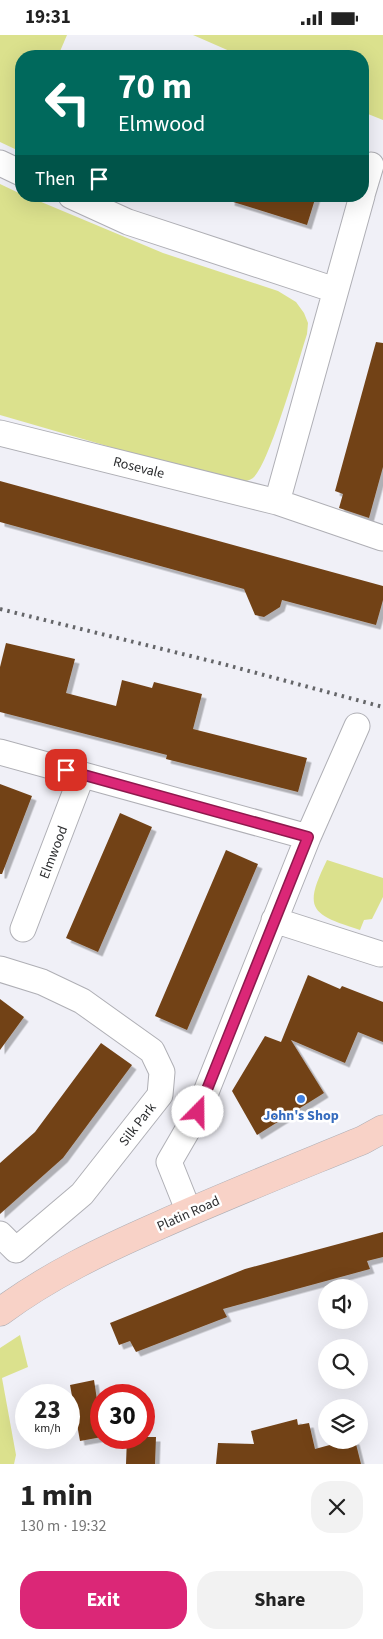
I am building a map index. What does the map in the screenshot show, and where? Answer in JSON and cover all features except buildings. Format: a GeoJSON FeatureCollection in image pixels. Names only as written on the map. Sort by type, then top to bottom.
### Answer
{"type":"FeatureCollection","features":[{"type":"Feature","properties":{"kind":"main road","name":"Platin Road"},"geometry":{"type":"LineString","coordinates":[[0,1312],[25,1293],[57,1274],[107,1249],[189,1212],[362,1140],[383,1129]]}},
{"type":"Feature","properties":{"kind":"street"},"geometry":{"type":"LineString","coordinates":[[0,163],[15,170]]}},
{"type":"Feature","properties":{"kind":"street"},"geometry":{"type":"LineString","coordinates":[[369,172],[371,165]]}},
{"type":"Feature","properties":{"kind":"street"},"geometry":{"type":"LineString","coordinates":[[84,202],[128,222],[335,290]]}},
{"type":"Feature","properties":{"kind":"street"},"geometry":{"type":"LineString","coordinates":[[277,502],[360,202]]}},
{"type":"Feature","properties":{"kind":"street","name":"Rosevale"},"geometry":{"type":"LineString","coordinates":[[0,433],[277,502],[382,537]]}},
{"type":"Feature","properties":{"kind":"street"},"geometry":{"type":"LineString","coordinates":[[189,1212],[169,1162],[198,1112],[308,837],[357,727]]}},
{"type":"Feature","properties":{"kind":"street"},"geometry":{"type":"LineString","coordinates":[[0,752],[308,837]]}},
{"type":"Feature","properties":{"kind":"street","name":"Elmwood"},"geometry":{"type":"LineString","coordinates":[[23,929],[82,775]]}},
{"type":"Feature","properties":{"kind":"street"},"geometry":{"type":"LineString","coordinates":[[274,920],[380,954]]}},
{"type":"Feature","properties":{"kind":"street","name":"Silk Park"},"geometry":{"type":"LineString","coordinates":[[0,969],[42,983],[82,1001],[152,1051],[162,1072],[160,1095],[82,1193],[16,1250],[0,1234]]}},
{"type":"Feature","properties":{"kind":"green space"},"geometry":{"type":"Polygon","coordinates":[[[0,35],[67,35],[61,50],[15,50],[15,149],[0,142],[0,35]]]}},
{"type":"Feature","properties":{"kind":"green space"},"geometry":{"type":"Polygon","coordinates":[[[193,35],[383,35],[383,120],[369,114],[369,50],[227,50],[193,35]]]}},
{"type":"Feature","properties":{"kind":"green space"},"geometry":{"type":"Polygon","coordinates":[[[0,184],[15,191],[15,202],[41,202],[163,253],[278,291],[296,302],[308,323],[307,334],[275,433],[260,469],[250,480],[228,481],[0,415],[0,184]]]}},
{"type":"Feature","properties":{"kind":"green space"},"geometry":{"type":"Polygon","coordinates":[[[327,860],[383,878],[383,897],[372,919],[364,920],[360,930],[330,919],[321,914],[316,907],[314,899],[315,889],[327,860]]]}},
{"type":"Feature","properties":{"kind":"green space"},"geometry":{"type":"Polygon","coordinates":[[[20,1335],[28,1367],[2,1378],[16,1455],[14,1464],[0,1464],[0,1348],[20,1335]]]}},
{"type":"Feature","properties":{"kind":"railway"},"geometry":{"type":"LineString","coordinates":[[0,609],[223,664],[383,707]]}},
{"type":"Feature","properties":{"kind":"place","name":"John's Shop"},"geometry":{"type":"Point","coordinates":[301,1099]}},
{"type":"Feature","properties":{"kind":"route"},"geometry":{"type":"LineString","coordinates":[[66,770],[308,837],[198,1112]]}}]}
